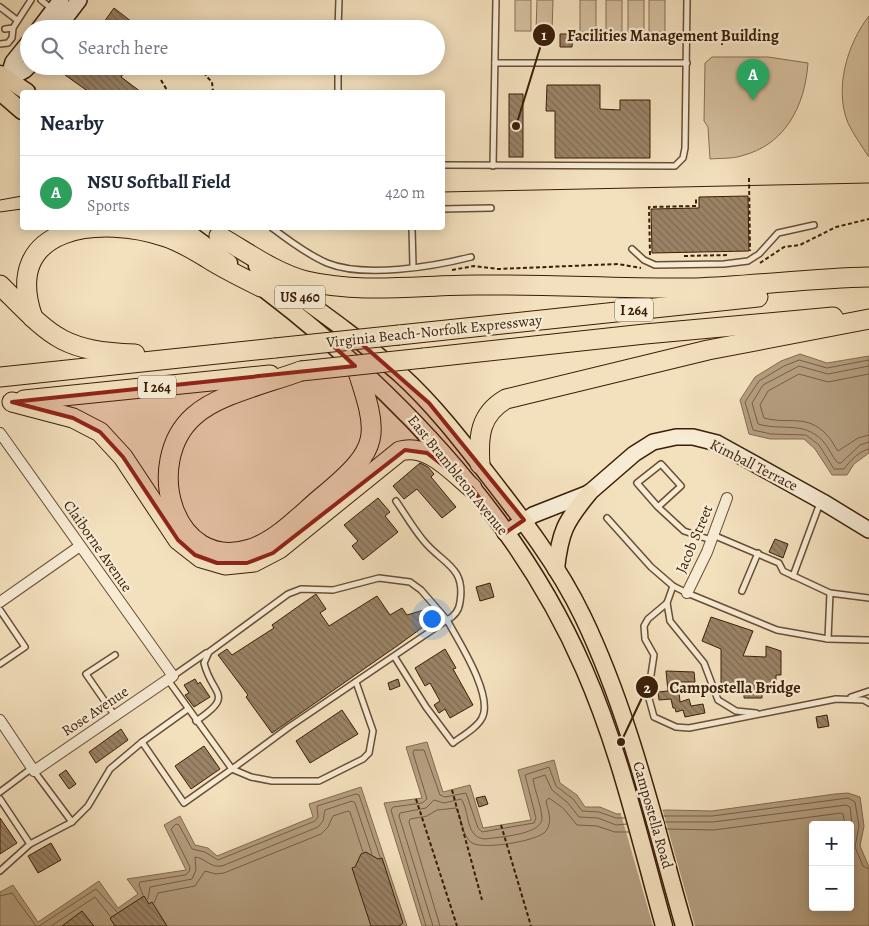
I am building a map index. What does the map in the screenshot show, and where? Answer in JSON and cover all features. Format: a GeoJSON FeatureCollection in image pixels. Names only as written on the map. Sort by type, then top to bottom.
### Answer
{"type":"FeatureCollection","features":[{"type":"Feature","properties":{"kind":"highway"},"geometry":{"type":"LineString","coordinates":[[33,318],[25,284],[30,263],[38,250],[50,239],[73,230]]}},
{"type":"Feature","properties":{"kind":"highway"},"geometry":{"type":"LineString","coordinates":[[128,230],[166,237],[261,287]]}},
{"type":"Feature","properties":{"kind":"highway"},"geometry":{"type":"LineString","coordinates":[[214,232],[292,276],[315,283],[349,288],[509,285],[675,288],[746,285],[822,278],[869,277]]}},
{"type":"Feature","properties":{"kind":"highway"},"geometry":{"type":"LineString","coordinates":[[0,284],[33,318],[56,338],[88,350],[202,356]]}},
{"type":"Feature","properties":{"kind":"highway","name":"Virginia Beach-Norfolk Expressway"},"geometry":{"type":"LineString","coordinates":[[0,378],[869,285]]}},
{"type":"Feature","properties":{"kind":"highway","name":"Virginia Beach-Norfolk Expressway"},"geometry":{"type":"LineString","coordinates":[[6,402],[645,334],[869,313]]}},
{"type":"Feature","properties":{"kind":"highway"},"geometry":{"type":"LineString","coordinates":[[480,464],[479,434],[483,422],[495,406],[506,399],[708,350],[869,320]]}},
{"type":"Feature","properties":{"kind":"highway"},"geometry":{"type":"LineString","coordinates":[[301,371],[211,404],[188,422],[175,440],[168,471],[168,488],[171,504],[188,532],[206,546],[229,552],[244,551],[258,546],[276,535],[353,470],[368,447],[372,426],[369,406],[356,366]]}},
{"type":"Feature","properties":{"kind":"highway"},"geometry":{"type":"LineString","coordinates":[[6,402],[73,418],[100,432],[123,457],[178,540],[195,555],[217,563],[240,565],[254,562],[273,553],[392,457],[405,450],[427,453],[472,488]]}},
{"type":"Feature","properties":{"kind":"main road"},"geometry":{"type":"LineString","coordinates":[[2,82],[22,90]]}},
{"type":"Feature","properties":{"kind":"main road"},"geometry":{"type":"LineString","coordinates":[[2,82],[20,108]]}},
{"type":"Feature","properties":{"kind":"main road","name":"East Brambleton Avenue"},"geometry":{"type":"LineString","coordinates":[[185,230],[261,287],[356,366],[411,417],[472,488],[505,532],[537,581]]}},
{"type":"Feature","properties":{"kind":"main road","name":"East Brambleton Avenue"},"geometry":{"type":"LineString","coordinates":[[214,232],[400,374],[438,413],[480,464],[524,520],[556,570]]}},
{"type":"Feature","properties":{"kind":"main road"},"geometry":{"type":"LineString","coordinates":[[556,570],[559,540],[569,518],[589,493]]}},
{"type":"Feature","properties":{"kind":"main road","name":"Campostella Road"},"geometry":{"type":"LineString","coordinates":[[556,570],[582,616],[617,699],[684,926]]}},
{"type":"Feature","properties":{"kind":"main road","name":"Campostella Road"},"geometry":{"type":"LineString","coordinates":[[537,581],[563,626],[596,698],[617,761],[664,926]]}},
{"type":"Feature","properties":{"kind":"street"},"geometry":{"type":"LineString","coordinates":[[64,20],[78,0]]}},
{"type":"Feature","properties":{"kind":"street"},"geometry":{"type":"LineString","coordinates":[[46,20],[58,5]]}},
{"type":"Feature","properties":{"kind":"street"},"geometry":{"type":"LineString","coordinates":[[2,82],[20,53]]}},
{"type":"Feature","properties":{"kind":"street"},"geometry":{"type":"LineString","coordinates":[[2,82],[20,73]]}},
{"type":"Feature","properties":{"kind":"street","name":"Claiborne Avenue"},"geometry":{"type":"LineString","coordinates":[[0,433],[170,678]]}},
{"type":"Feature","properties":{"kind":"street","name":"Kimball Terrace"},"geometry":{"type":"LineString","coordinates":[[505,532],[524,520],[589,493],[634,454],[653,442],[676,437],[693,437],[717,443],[821,500],[869,530]]}},
{"type":"Feature","properties":{"kind":"street","name":"Jacob Street"},"geometry":{"type":"LineString","coordinates":[[687,593],[712,538],[727,498]]}},
{"type":"Feature","properties":{"kind":"street"},"geometry":{"type":"LineString","coordinates":[[0,602],[80,546]]}},
{"type":"Feature","properties":{"kind":"street","name":"Rose Avenue"},"geometry":{"type":"LineString","coordinates":[[33,769],[170,678]]}},
{"type":"Feature","properties":{"kind":"street"},"geometry":{"type":"LineString","coordinates":[[0,720],[33,769]]}},
{"type":"Feature","properties":{"kind":"lane"},"geometry":{"type":"LineString","coordinates":[[0,44],[8,43],[12,38],[13,28],[31,0]]}},
{"type":"Feature","properties":{"kind":"lane"},"geometry":{"type":"LineString","coordinates":[[41,0],[58,5]]}},
{"type":"Feature","properties":{"kind":"lane"},"geometry":{"type":"LineString","coordinates":[[338,20],[339,0]]}},
{"type":"Feature","properties":{"kind":"lane"},"geometry":{"type":"LineString","coordinates":[[494,166],[496,0]]}},
{"type":"Feature","properties":{"kind":"lane"},"geometry":{"type":"LineString","coordinates":[[445,165],[675,166],[681,162],[685,151],[687,0]]}},
{"type":"Feature","properties":{"kind":"lane"},"geometry":{"type":"LineString","coordinates":[[0,7],[18,20]]}},
{"type":"Feature","properties":{"kind":"lane"},"geometry":{"type":"LineString","coordinates":[[5,30],[13,28]]}},
{"type":"Feature","properties":{"kind":"lane"},"geometry":{"type":"LineString","coordinates":[[495,63],[687,64]]}},
{"type":"Feature","properties":{"kind":"lane"},"geometry":{"type":"LineString","coordinates":[[338,75],[338,90]]}},
{"type":"Feature","properties":{"kind":"lane"},"geometry":{"type":"LineString","coordinates":[[445,209],[491,208]]}},
{"type":"Feature","properties":{"kind":"lane"},"geometry":{"type":"LineString","coordinates":[[632,249],[648,262],[659,266],[748,261],[759,254],[778,233],[814,225]]}},
{"type":"Feature","properties":{"kind":"lane"},"geometry":{"type":"LineString","coordinates":[[275,230],[305,252],[339,267],[365,270],[413,266],[471,257]]}},
{"type":"Feature","properties":{"kind":"lane"},"geometry":{"type":"LineString","coordinates":[[412,230],[413,266]]}},
{"type":"Feature","properties":{"kind":"lane"},"geometry":{"type":"LineString","coordinates":[[658,507],[681,486],[661,464],[636,483],[658,507],[684,531],[758,553],[779,563],[783,571],[830,593],[869,598]]}},
{"type":"Feature","properties":{"kind":"lane"},"geometry":{"type":"LineString","coordinates":[[793,576],[821,500]]}},
{"type":"Feature","properties":{"kind":"lane"},"geometry":{"type":"LineString","coordinates":[[142,742],[184,803],[356,682],[453,617],[459,609],[462,584],[458,573],[422,540],[396,501]]}},
{"type":"Feature","properties":{"kind":"lane"},"geometry":{"type":"LineString","coordinates":[[607,518],[651,567],[673,586],[687,593],[777,630],[828,639],[869,640]]}},
{"type":"Feature","properties":{"kind":"lane"},"geometry":{"type":"LineString","coordinates":[[742,591],[758,553]]}},
{"type":"Feature","properties":{"kind":"lane"},"geometry":{"type":"LineString","coordinates":[[356,682],[373,731],[370,753],[363,759],[319,781],[272,781],[251,777],[232,769],[196,721],[170,678],[288,594],[301,589],[333,590],[378,578],[410,582],[421,590],[447,620],[480,685],[485,707],[484,716],[453,743],[426,707],[394,656]]}},
{"type":"Feature","properties":{"kind":"lane"},"geometry":{"type":"LineString","coordinates":[[673,586],[667,603],[670,622],[704,663],[718,700],[736,711],[761,714]]}},
{"type":"Feature","properties":{"kind":"lane"},"geometry":{"type":"LineString","coordinates":[[828,639],[830,593]]}},
{"type":"Feature","properties":{"kind":"lane"},"geometry":{"type":"LineString","coordinates":[[667,603],[648,619],[644,626],[645,639],[654,655],[648,695],[654,718],[676,727],[689,728],[848,698],[869,691]]}},
{"type":"Feature","properties":{"kind":"lane"},"geometry":{"type":"LineString","coordinates":[[0,610],[25,646],[0,664]]}},
{"type":"Feature","properties":{"kind":"lane"},"geometry":{"type":"LineString","coordinates":[[196,721],[215,708],[218,702],[218,690],[204,663],[208,652]]}},
{"type":"Feature","properties":{"kind":"lane"},"geometry":{"type":"LineString","coordinates":[[115,655],[86,674],[115,716]]}},
{"type":"Feature","properties":{"kind":"lane"},"geometry":{"type":"LineString","coordinates":[[848,698],[864,700],[869,704]]}},
{"type":"Feature","properties":{"kind":"lane"},"geometry":{"type":"LineString","coordinates":[[0,871],[30,844],[72,822],[88,806],[110,768],[188,709]]}},
{"type":"Feature","properties":{"kind":"lane"},"geometry":{"type":"LineString","coordinates":[[0,792],[33,769],[72,822]]}},
{"type":"Feature","properties":{"kind":"lane"},"geometry":{"type":"LineString","coordinates":[[0,800],[30,844]]}},
{"type":"Feature","properties":{"kind":"path"},"geometry":{"type":"LineString","coordinates":[[722,30],[722,45]]}},
{"type":"Feature","properties":{"kind":"path"},"geometry":{"type":"LineString","coordinates":[[206,75],[212,82],[212,90]]}},
{"type":"Feature","properties":{"kind":"path"},"geometry":{"type":"LineString","coordinates":[[161,80],[167,90]]}},
{"type":"Feature","properties":{"kind":"path"},"geometry":{"type":"LineString","coordinates":[[747,254],[752,248],[749,178]]}},
{"type":"Feature","properties":{"kind":"path"},"geometry":{"type":"LineString","coordinates":[[654,256],[649,253],[649,208],[696,206],[696,199]]}},
{"type":"Feature","properties":{"kind":"path"},"geometry":{"type":"LineString","coordinates":[[758,264],[784,246],[800,245],[836,227],[869,220]]}},
{"type":"Feature","properties":{"kind":"path"},"geometry":{"type":"LineString","coordinates":[[678,256],[736,255]]}},
{"type":"Feature","properties":{"kind":"path"},"geometry":{"type":"LineString","coordinates":[[446,271],[474,266],[498,268],[618,264],[650,270]]}},
{"type":"Feature","properties":{"kind":"path"},"geometry":{"type":"LineString","coordinates":[[452,790],[482,900]]}},
{"type":"Feature","properties":{"kind":"path"},"geometry":{"type":"LineString","coordinates":[[416,799],[457,926]]}},
{"type":"Feature","properties":{"kind":"path"},"geometry":{"type":"LineString","coordinates":[[501,825],[531,926]]}},
{"type":"Feature","properties":{"kind":"highlighted area"},"geometry":{"type":"Polygon","coordinates":[[[356,339],[429,403],[524,520],[505,533],[472,488],[427,453],[405,450],[273,553],[247,563],[217,563],[195,555],[178,540],[123,457],[100,432],[73,418],[12,402],[355,366],[329,342],[356,339]]]}},
{"type":"Feature","properties":{"kind":"shaded area"},"geometry":{"type":"Polygon","coordinates":[[[515,0],[531,0],[531,31],[515,31],[515,0]]]}},
{"type":"Feature","properties":{"kind":"shaded area"},"geometry":{"type":"Polygon","coordinates":[[[537,0],[553,0],[552,32],[536,31],[537,0]]]}},
{"type":"Feature","properties":{"kind":"shaded area"},"geometry":{"type":"Polygon","coordinates":[[[580,0],[596,0],[596,32],[580,32],[580,0]]]}},
{"type":"Feature","properties":{"kind":"shaded area"},"geometry":{"type":"Polygon","coordinates":[[[606,0],[622,0],[622,32],[606,32],[606,0]]]}},
{"type":"Feature","properties":{"kind":"shaded area"},"geometry":{"type":"Polygon","coordinates":[[[628,0],[644,0],[644,32],[628,32],[628,0]]]}},
{"type":"Feature","properties":{"kind":"shaded area"},"geometry":{"type":"Polygon","coordinates":[[[649,0],[665,0],[665,32],[649,32],[649,0]]]}},
{"type":"Feature","properties":{"kind":"shaded area"},"geometry":{"type":"Polygon","coordinates":[[[869,16],[868,156],[848,123],[842,96],[845,67],[849,53],[861,27],[869,16]]]}},
{"type":"Feature","properties":{"kind":"shaded area"},"geometry":{"type":"Polygon","coordinates":[[[712,57],[768,57],[808,63],[803,94],[790,121],[770,143],[757,151],[737,157],[710,159],[708,127],[704,121],[705,63],[712,57]]]}},
{"type":"Feature","properties":{"kind":"water"},"geometry":{"type":"Polygon","coordinates":[[[800,354],[827,363],[869,356],[869,453],[854,464],[847,475],[832,475],[815,449],[804,439],[770,439],[749,434],[740,400],[755,377],[781,361],[800,354]]]}},
{"type":"Feature","properties":{"kind":"water"},"geometry":{"type":"Polygon","coordinates":[[[427,742],[443,792],[470,785],[483,828],[531,820],[518,770],[554,760],[560,783],[577,795],[585,807],[600,807],[617,814],[667,810],[712,811],[848,793],[860,797],[864,826],[860,846],[869,867],[869,926],[422,926],[384,803],[422,798],[406,747],[427,742]]]}},
{"type":"Feature","properties":{"kind":"water"},"geometry":{"type":"Polygon","coordinates":[[[361,787],[407,926],[0,926],[0,892],[13,885],[38,922],[99,881],[118,908],[138,894],[127,879],[186,870],[164,825],[180,816],[195,845],[208,848],[217,856],[313,817],[309,804],[361,787]]]}},
{"type":"Feature","properties":{"kind":"pier"},"geometry":{"type":"Polygon","coordinates":[[[662,808],[695,926],[653,926],[620,811],[662,808]]]}},
{"type":"Feature","properties":{"kind":"building"},"geometry":{"type":"Polygon","coordinates":[[[114,8],[129,20],[105,20],[114,8]]]}},
{"type":"Feature","properties":{"kind":"building"},"geometry":{"type":"Polygon","coordinates":[[[560,34],[573,34],[572,47],[560,47],[560,34]]]}},
{"type":"Feature","properties":{"kind":"building"},"geometry":{"type":"Polygon","coordinates":[[[65,75],[122,75],[121,77],[138,90],[86,90],[65,75]]]}},
{"type":"Feature","properties":{"kind":"building"},"geometry":{"type":"Polygon","coordinates":[[[547,85],[600,85],[600,109],[620,110],[620,100],[650,100],[650,158],[555,158],[555,111],[546,111],[547,85]]]}},
{"type":"Feature","properties":{"kind":"building"},"geometry":{"type":"Polygon","coordinates":[[[509,94],[523,94],[523,157],[509,157],[509,94]]]}},
{"type":"Feature","properties":{"kind":"building"},"geometry":{"type":"Polygon","coordinates":[[[748,196],[749,251],[652,253],[651,209],[699,208],[699,197],[748,196]]]}},
{"type":"Feature","properties":{"kind":"building"},"geometry":{"type":"Polygon","coordinates":[[[420,463],[428,467],[434,474],[431,477],[456,507],[442,518],[417,489],[404,499],[393,486],[420,463]]]}},
{"type":"Feature","properties":{"kind":"building"},"geometry":{"type":"Polygon","coordinates":[[[378,498],[390,512],[385,516],[398,532],[363,560],[352,546],[358,541],[344,525],[378,498]]]}},
{"type":"Feature","properties":{"kind":"building"},"geometry":{"type":"Polygon","coordinates":[[[775,539],[788,544],[783,558],[769,552],[775,539]]]}},
{"type":"Feature","properties":{"kind":"building"},"geometry":{"type":"Polygon","coordinates":[[[490,583],[494,597],[480,601],[476,587],[490,583]]]}},
{"type":"Feature","properties":{"kind":"building"},"geometry":{"type":"Polygon","coordinates":[[[316,594],[326,609],[320,613],[329,626],[377,596],[390,615],[402,608],[407,615],[427,609],[434,619],[272,733],[246,697],[248,695],[218,655],[227,649],[232,655],[274,628],[272,625],[316,594]]]}},
{"type":"Feature","properties":{"kind":"building"},"geometry":{"type":"Polygon","coordinates":[[[711,617],[753,631],[743,656],[766,657],[766,646],[781,651],[781,675],[776,675],[776,689],[762,689],[762,698],[744,698],[744,689],[721,688],[721,649],[702,641],[711,617]]]}},
{"type":"Feature","properties":{"kind":"building"},"geometry":{"type":"Polygon","coordinates":[[[445,649],[456,668],[453,669],[473,705],[450,718],[445,709],[439,713],[434,705],[440,701],[430,683],[425,686],[415,668],[445,649]]]}},
{"type":"Feature","properties":{"kind":"building"},"geometry":{"type":"Polygon","coordinates":[[[666,671],[694,672],[695,682],[678,682],[680,702],[689,699],[691,706],[703,704],[705,713],[685,717],[683,710],[676,712],[671,699],[659,700],[658,692],[668,691],[666,671]]]}},
{"type":"Feature","properties":{"kind":"building"},"geometry":{"type":"Polygon","coordinates":[[[195,679],[198,684],[200,682],[210,697],[194,707],[185,695],[189,693],[184,685],[195,679]]]}},
{"type":"Feature","properties":{"kind":"building"},"geometry":{"type":"Polygon","coordinates":[[[398,679],[400,686],[390,690],[388,683],[398,679]]]}},
{"type":"Feature","properties":{"kind":"building"},"geometry":{"type":"Polygon","coordinates":[[[342,710],[358,734],[310,763],[296,741],[342,710]]]}},
{"type":"Feature","properties":{"kind":"building"},"geometry":{"type":"Polygon","coordinates":[[[827,715],[829,726],[818,728],[816,717],[827,715]]]}},
{"type":"Feature","properties":{"kind":"building"},"geometry":{"type":"Polygon","coordinates":[[[121,729],[128,740],[96,763],[89,752],[121,729]]]}},
{"type":"Feature","properties":{"kind":"building"},"geometry":{"type":"Polygon","coordinates":[[[204,746],[220,769],[191,789],[175,766],[204,746]]]}},
{"type":"Feature","properties":{"kind":"building"},"geometry":{"type":"Polygon","coordinates":[[[66,770],[76,784],[69,789],[59,775],[66,770]]]}},
{"type":"Feature","properties":{"kind":"building"},"geometry":{"type":"Polygon","coordinates":[[[485,796],[488,804],[479,807],[476,798],[485,796]]]}},
{"type":"Feature","properties":{"kind":"building"},"geometry":{"type":"Polygon","coordinates":[[[0,818],[17,843],[0,854],[0,818]]]}},
{"type":"Feature","properties":{"kind":"building"},"geometry":{"type":"Polygon","coordinates":[[[51,843],[61,860],[38,873],[28,856],[51,843]]]}},
{"type":"Feature","properties":{"kind":"building"},"geometry":{"type":"Polygon","coordinates":[[[366,852],[378,859],[382,858],[403,923],[399,926],[371,926],[352,868],[355,867],[361,854],[366,852]]]}},
{"type":"Feature","properties":{"kind":"building"},"geometry":{"type":"Polygon","coordinates":[[[144,896],[149,904],[152,902],[167,926],[115,926],[110,918],[144,896]]]}},
{"type":"Feature","properties":{"kind":"building"},"geometry":{"type":"Polygon","coordinates":[[[82,911],[94,926],[62,926],[82,911]]]}},
{"type":"Feature","properties":{"kind":"tram line"},"geometry":{"type":"LineString","coordinates":[[445,192],[869,183]]}},
{"type":"Feature","properties":{"kind":"tram line"},"geometry":{"type":"LineString","coordinates":[[0,200],[20,196]]}},
{"type":"Feature","properties":{"kind":"tram line"},"geometry":{"type":"LineString","coordinates":[[0,212],[20,209]]}},
{"type":"Feature","properties":{"kind":"place","name":"NSU Softball Field"},"geometry":{"type":"Point","coordinates":[753,100]}},
{"type":"Feature","properties":{"kind":"place","name":"Facilities Management Building"},"geometry":{"type":"Point","coordinates":[516,126]}},
{"type":"Feature","properties":{"kind":"place","name":"Campostella Bridge"},"geometry":{"type":"Point","coordinates":[621,742]}}]}
